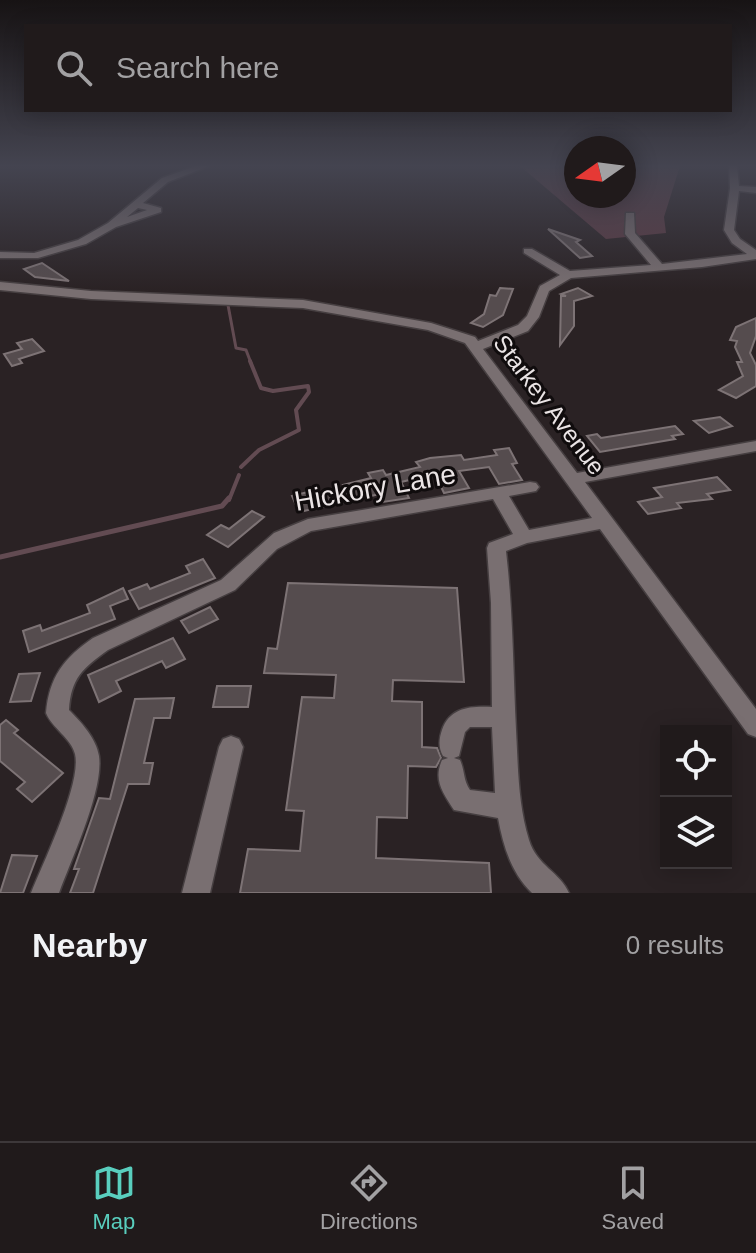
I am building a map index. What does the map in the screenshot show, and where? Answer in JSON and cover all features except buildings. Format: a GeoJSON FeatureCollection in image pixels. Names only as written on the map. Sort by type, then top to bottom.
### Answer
{"type":"FeatureCollection","features":[{"type":"Feature","properties":{"kind":"street"},"geometry":{"type":"LineString","coordinates":[[0,255],[21,258],[61,249],[94,237],[130,208]]}},
{"type":"Feature","properties":{"kind":"street"},"geometry":{"type":"LineString","coordinates":[[112,225],[158,210],[149,208]]}},
{"type":"Feature","properties":{"kind":"street"},"geometry":{"type":"LineString","coordinates":[[732,208],[729,230],[736,241],[756,255]]}},
{"type":"Feature","properties":{"kind":"street"},"geometry":{"type":"LineString","coordinates":[[630,215],[630,234],[659,267]]}},
{"type":"Feature","properties":{"kind":"street"},"geometry":{"type":"LineString","coordinates":[[528,251],[568,275]]}},
{"type":"Feature","properties":{"kind":"street"},"geometry":{"type":"LineString","coordinates":[[478,346],[523,328],[533,317],[544,289],[568,275],[756,255]]}},
{"type":"Feature","properties":{"kind":"street","name":"Starkey Avenue"},"geometry":{"type":"LineString","coordinates":[[0,286],[76,294],[303,304],[460,335],[478,346],[756,727]]}},
{"type":"Feature","properties":{"kind":"street"},"geometry":{"type":"LineString","coordinates":[[574,479],[756,446]]}},
{"type":"Feature","properties":{"kind":"street","name":"Hickory Lane"},"geometry":{"type":"LineString","coordinates":[[45,893],[76,811],[88,756],[79,738],[57,713],[59,692],[67,672],[95,647],[224,588],[245,573],[264,547],[283,533],[308,525],[530,487]]}},
{"type":"Feature","properties":{"kind":"street"},"geometry":{"type":"LineString","coordinates":[[498,493],[524,537]]}},
{"type":"Feature","properties":{"kind":"street"},"geometry":{"type":"LineString","coordinates":[[555,893],[540,882],[524,862],[509,807],[502,718],[503,634],[496,548],[524,537],[606,522]]}},
{"type":"Feature","properties":{"kind":"street"},"geometry":{"type":"LineString","coordinates":[[502,718],[466,717],[455,722],[451,730],[451,784],[463,801],[509,807]]}},
{"type":"Feature","properties":{"kind":"street"},"geometry":{"type":"LineString","coordinates":[[196,893],[231,747]]}},
{"type":"Feature","properties":{"kind":"shaded area"},"geometry":{"type":"Polygon","coordinates":[[[569,208],[667,208],[664,217],[666,233],[606,239],[569,208]]]}},
{"type":"Feature","properties":{"kind":"waterway"},"geometry":{"type":"LineString","coordinates":[[228,305],[236,348],[246,350],[251,363]]}},
{"type":"Feature","properties":{"kind":"waterway"},"geometry":{"type":"LineString","coordinates":[[241,467],[259,450],[299,430],[296,410],[309,392],[308,386],[273,391],[261,388],[250,361]]}},
{"type":"Feature","properties":{"kind":"waterway"},"geometry":{"type":"LineString","coordinates":[[229,500],[239,475]]}},
{"type":"Feature","properties":{"kind":"waterway"},"geometry":{"type":"LineString","coordinates":[[0,557],[222,506],[229,498]]}}]}
